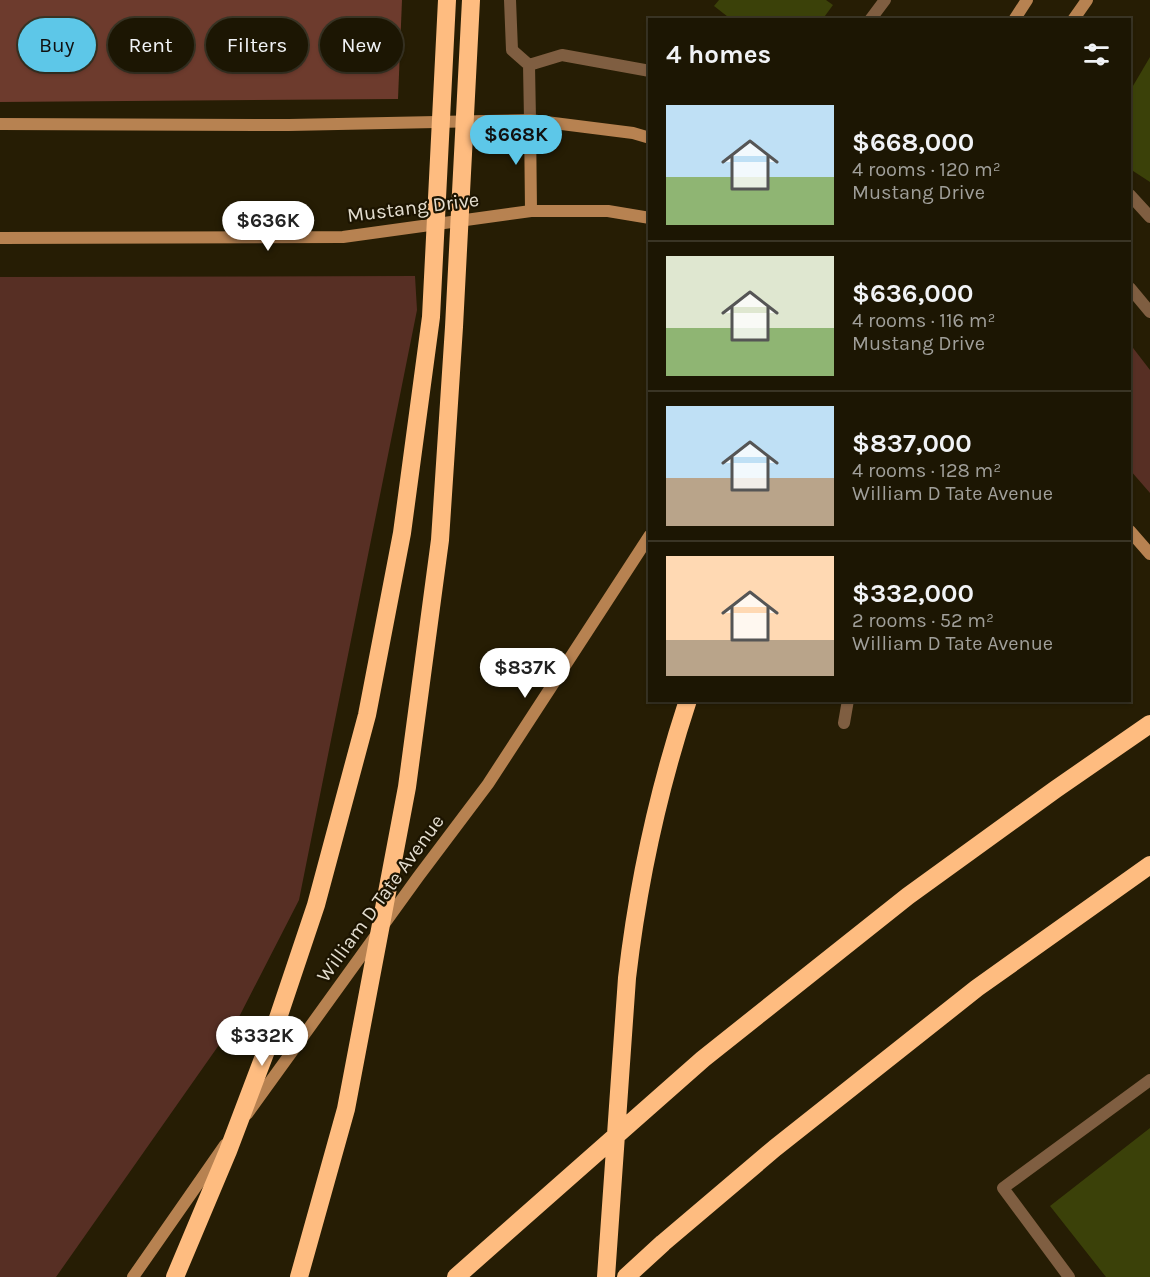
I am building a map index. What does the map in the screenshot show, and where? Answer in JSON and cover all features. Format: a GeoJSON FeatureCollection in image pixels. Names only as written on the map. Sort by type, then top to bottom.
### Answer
{"type":"FeatureCollection","features":[{"type":"Feature","properties":{"kind":"highway"},"geometry":{"type":"LineString","coordinates":[[175,1277],[228,1151],[275,1027],[316,905],[367,715],[402,533],[431,317],[447,0]]}},
{"type":"Feature","properties":{"kind":"highway"},"geometry":{"type":"LineString","coordinates":[[299,1277],[346,1109],[408,787],[440,540],[471,0]]}},
{"type":"Feature","properties":{"kind":"highway"},"geometry":{"type":"LineString","coordinates":[[606,1277],[627,978],[637,899],[661,789],[687,702]]}},
{"type":"Feature","properties":{"kind":"highway"},"geometry":{"type":"LineString","coordinates":[[456,1277],[703,1059],[908,896],[1150,724]]}},
{"type":"Feature","properties":{"kind":"highway"},"geometry":{"type":"LineString","coordinates":[[626,1277],[775,1148],[977,988],[1150,865]]}},
{"type":"Feature","properties":{"kind":"main road"},"geometry":{"type":"LineString","coordinates":[[1015,18],[1027,0]]}},
{"type":"Feature","properties":{"kind":"main road"},"geometry":{"type":"LineString","coordinates":[[1075,18],[1087,0]]}},
{"type":"Feature","properties":{"kind":"main road"},"geometry":{"type":"LineString","coordinates":[[530,120],[531,211]]}},
{"type":"Feature","properties":{"kind":"main road"},"geometry":{"type":"LineString","coordinates":[[0,124],[289,125],[530,120],[633,133],[648,137]]}},
{"type":"Feature","properties":{"kind":"main road","name":"Mustang Drive"},"geometry":{"type":"LineString","coordinates":[[0,238],[343,237],[531,211],[608,211],[648,219]]}},
{"type":"Feature","properties":{"kind":"main road"},"geometry":{"type":"LineString","coordinates":[[1131,532],[1150,555]]}},
{"type":"Feature","properties":{"kind":"main road","name":"William D Tate Avenue"},"geometry":{"type":"LineString","coordinates":[[133,1277],[218,1154],[411,886],[488,784],[648,538]]}},
{"type":"Feature","properties":{"kind":"lane"},"geometry":{"type":"LineString","coordinates":[[510,0],[512,50],[529,65],[530,120]]}},
{"type":"Feature","properties":{"kind":"lane"},"geometry":{"type":"LineString","coordinates":[[872,18],[885,0]]}},
{"type":"Feature","properties":{"kind":"lane"},"geometry":{"type":"LineString","coordinates":[[529,65],[562,55],[648,71]]}},
{"type":"Feature","properties":{"kind":"lane"},"geometry":{"type":"LineString","coordinates":[[1131,196],[1150,217]]}},
{"type":"Feature","properties":{"kind":"lane"},"geometry":{"type":"LineString","coordinates":[[1131,289],[1150,312]]}},
{"type":"Feature","properties":{"kind":"lane"},"geometry":{"type":"LineString","coordinates":[[844,723],[848,702]]}},
{"type":"Feature","properties":{"kind":"lane"},"geometry":{"type":"LineString","coordinates":[[1070,1277],[1003,1188],[1150,1080]]}},
{"type":"Feature","properties":{"kind":"shaded area"},"geometry":{"type":"Polygon","coordinates":[[[0,0],[402,0],[401,18],[320,18],[320,72],[399,72],[398,99],[0,102],[0,0]]]}},
{"type":"Feature","properties":{"kind":"shaded area"},"geometry":{"type":"Polygon","coordinates":[[[415,276],[417,310],[299,900],[240,1015],[56,1277],[0,1277],[0,277],[415,276]]]}},
{"type":"Feature","properties":{"kind":"shaded area"},"geometry":{"type":"Polygon","coordinates":[[[1131,345],[1150,370],[1150,493],[1131,471],[1131,345]]]}},
{"type":"Feature","properties":{"kind":"building"},"geometry":{"type":"Polygon","coordinates":[[[719,0],[826,0],[833,5],[823,18],[803,18],[801,16],[800,18],[729,18],[714,6],[719,0]]]}},
{"type":"Feature","properties":{"kind":"building"},"geometry":{"type":"Polygon","coordinates":[[[1150,57],[1150,182],[1131,170],[1131,89],[1150,57]]]}},
{"type":"Feature","properties":{"kind":"building"},"geometry":{"type":"Polygon","coordinates":[[[1150,1128],[1150,1277],[1106,1277],[1050,1206],[1150,1128]]]}}]}
